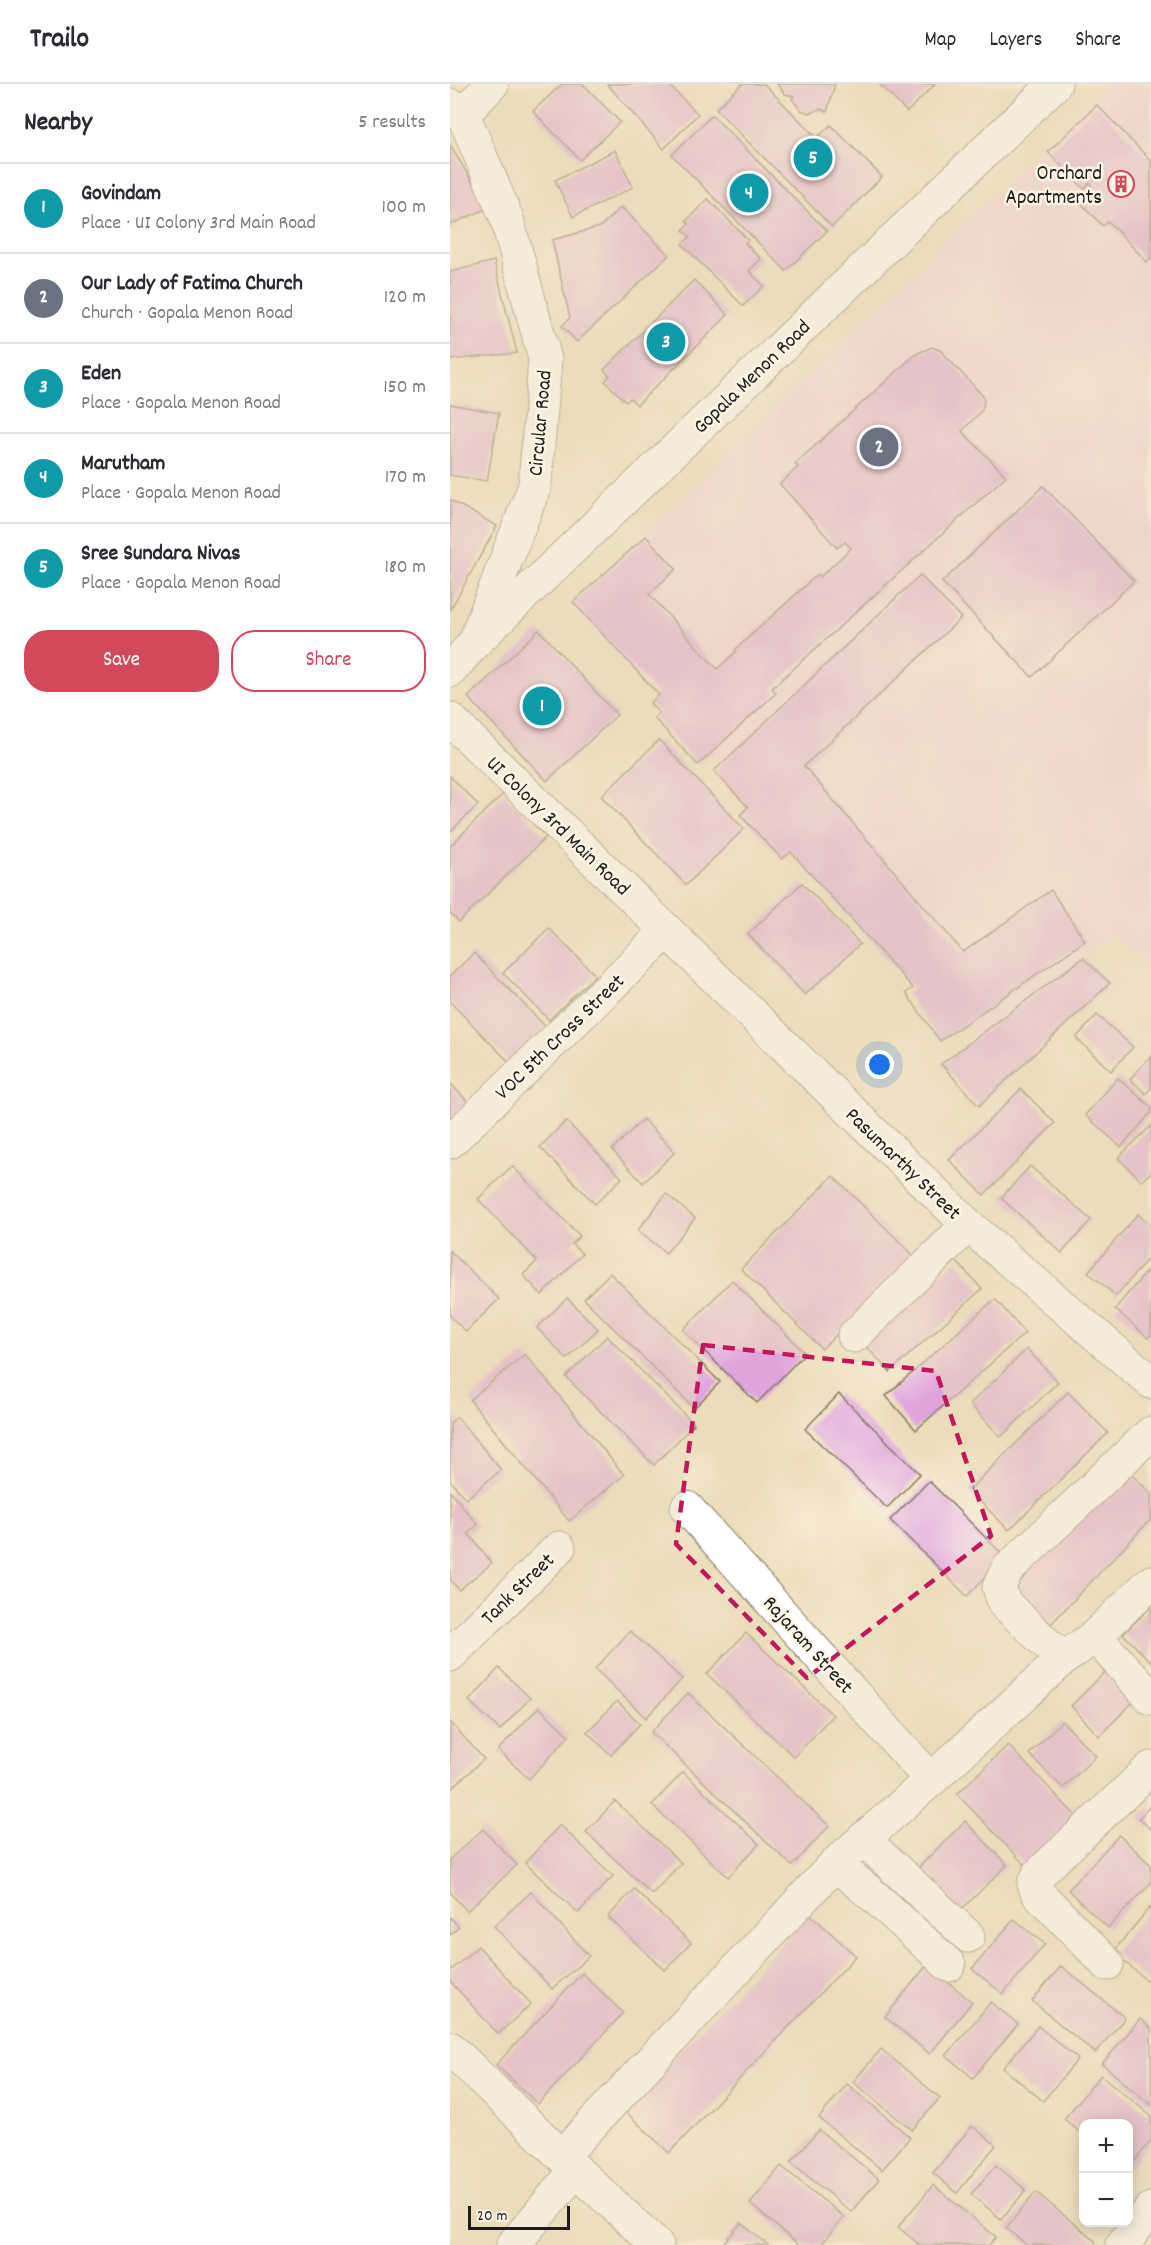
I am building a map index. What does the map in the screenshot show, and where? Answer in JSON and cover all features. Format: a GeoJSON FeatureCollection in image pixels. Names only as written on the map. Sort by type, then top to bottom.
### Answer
{"type":"FeatureCollection","features":[{"type":"Feature","properties":{"kind":"street"},"geometry":{"type":"LineString","coordinates":[[456,110],[492,84]]}},
{"type":"Feature","properties":{"kind":"street","name":"Gopala Menon Road"},"geometry":{"type":"LineString","coordinates":[[450,671],[474,643],[1055,84]]}},
{"type":"Feature","properties":{"kind":"street","name":"Circular Road"},"geometry":{"type":"LineString","coordinates":[[456,110],[507,219],[545,359],[535,485],[474,643]]}},
{"type":"Feature","properties":{"kind":"street","name":"UI Colony 3rd Main Road"},"geometry":{"type":"LineString","coordinates":[[450,719],[667,931]]}},
{"type":"Feature","properties":{"kind":"street","name":"VOC 5th Cross Street"},"geometry":{"type":"LineString","coordinates":[[450,1142],[667,931]]}},
{"type":"Feature","properties":{"kind":"street","name":"Pasumarthy Street"},"geometry":{"type":"LineString","coordinates":[[667,931],[968,1225],[1151,1382]]}},
{"type":"Feature","properties":{"kind":"street"},"geometry":{"type":"LineString","coordinates":[[854,1336],[968,1225]]}},
{"type":"Feature","properties":{"kind":"street"},"geometry":{"type":"LineString","coordinates":[[1063,1659],[1004,1603],[999,1587],[1006,1570],[1151,1433]]}},
{"type":"Feature","properties":{"kind":"street","name":"Rajaram Street"},"geometry":{"type":"LineString","coordinates":[[687,1508],[931,1780]]}},
{"type":"Feature","properties":{"kind":"street","name":"Tank Street"},"geometry":{"type":"LineString","coordinates":[[450,1654],[559,1548]]}},
{"type":"Feature","properties":{"kind":"street"},"geometry":{"type":"LineString","coordinates":[[513,2245],[569,2163],[835,1864],[1063,1659],[1095,1636],[1151,1582]]}},
{"type":"Feature","properties":{"kind":"street"},"geometry":{"type":"LineString","coordinates":[[1095,1636],[1151,1698]]}},
{"type":"Feature","properties":{"kind":"street"},"geometry":{"type":"LineString","coordinates":[[1107,1965],[1037,1892],[1034,1884],[1040,1873],[1151,1768]]}},
{"type":"Feature","properties":{"kind":"street"},"geometry":{"type":"LineString","coordinates":[[863,1839],[968,1936]]}},
{"type":"Feature","properties":{"kind":"street"},"geometry":{"type":"LineString","coordinates":[[835,1864],[875,1897],[949,1965]]}},
{"type":"Feature","properties":{"kind":"street"},"geometry":{"type":"LineString","coordinates":[[450,2048],[657,2245]]}},
{"type":"Feature","properties":{"kind":"street"},"geometry":{"type":"LineString","coordinates":[[1122,2245],[1151,2209]]}},
{"type":"Feature","properties":{"kind":"highlighted area"},"geometry":{"type":"Polygon","coordinates":[[[703,1345],[936,1371],[991,1536],[807,1678],[676,1544],[703,1345]]]}},
{"type":"Feature","properties":{"kind":"shaded area"},"geometry":{"type":"Polygon","coordinates":[[[1107,84],[1151,84],[1151,971],[1113,934],[981,1040],[571,606],[1107,84]]]}},
{"type":"Feature","properties":{"kind":"building"},"geometry":{"type":"Polygon","coordinates":[[[562,84],[583,84],[620,122],[580,160],[533,111],[562,84]]]}},
{"type":"Feature","properties":{"kind":"building"},"geometry":{"type":"Polygon","coordinates":[[[607,84],[668,84],[698,114],[664,149],[607,84]]]}},
{"type":"Feature","properties":{"kind":"building"},"geometry":{"type":"Polygon","coordinates":[[[742,84],[764,84],[817,138],[831,125],[882,177],[832,227],[716,109],[742,84]]]}},
{"type":"Feature","properties":{"kind":"building"},"geometry":{"type":"Polygon","coordinates":[[[777,84],[835,84],[827,112],[821,109],[810,113],[801,110],[792,99],[794,96],[785,94],[777,84]]]}},
{"type":"Feature","properties":{"kind":"building"},"geometry":{"type":"Polygon","coordinates":[[[879,84],[935,84],[907,112],[879,84]]]}},
{"type":"Feature","properties":{"kind":"building","name":"Orchard Apartments"},"geometry":{"type":"Polygon","coordinates":[[[1097,105],[1151,161],[1151,257],[1147,262],[1108,221],[1103,226],[1077,199],[1092,186],[1090,183],[1084,189],[1048,152],[1097,105]]]}},
{"type":"Feature","properties":{"kind":"building"},"geometry":{"type":"Polygon","coordinates":[[[712,115],[827,231],[786,271],[672,155],[712,115]]]}},
{"type":"Feature","properties":{"kind":"building"},"geometry":{"type":"Polygon","coordinates":[[[450,145],[488,208],[450,225],[450,145]]]}},
{"type":"Feature","properties":{"kind":"building"},"geometry":{"type":"Polygon","coordinates":[[[615,150],[633,187],[573,217],[555,180],[615,150]]]}},
{"type":"Feature","properties":{"kind":"building"},"geometry":{"type":"Polygon","coordinates":[[[708,199],[748,240],[745,243],[761,259],[749,271],[764,286],[743,306],[682,244],[690,237],[683,230],[689,224],[686,221],[708,199]]]}},
{"type":"Feature","properties":{"kind":"building"},"geometry":{"type":"Polygon","coordinates":[[[621,207],[669,255],[577,342],[562,326],[570,318],[552,240],[600,227],[621,207]]]}},
{"type":"Feature","properties":{"kind":"building"},"geometry":{"type":"Polygon","coordinates":[[[494,261],[517,353],[450,360],[450,272],[494,261]]]}},
{"type":"Feature","properties":{"kind":"building"},"geometry":{"type":"Polygon","coordinates":[[[694,280],[728,315],[637,405],[630,398],[626,402],[605,381],[610,376],[604,370],[694,280]]]}},
{"type":"Feature","properties":{"kind":"building"},"geometry":{"type":"Polygon","coordinates":[[[932,347],[940,350],[983,396],[982,410],[962,431],[1006,476],[772,688],[776,693],[698,765],[654,718],[659,713],[650,703],[659,695],[573,602],[646,536],[676,569],[649,594],[717,669],[818,574],[820,577],[851,548],[845,542],[837,548],[780,484],[798,467],[795,464],[916,354],[932,347]]]}},
{"type":"Feature","properties":{"kind":"building"},"geometry":{"type":"Polygon","coordinates":[[[450,404],[499,413],[487,481],[450,475],[450,404]]]}},
{"type":"Feature","properties":{"kind":"building"},"geometry":{"type":"Polygon","coordinates":[[[1043,486],[1134,581],[1032,677],[942,582],[1043,486]]]}},
{"type":"Feature","properties":{"kind":"building"},"geometry":{"type":"Polygon","coordinates":[[[450,500],[497,526],[450,610],[450,500]]]}},
{"type":"Feature","properties":{"kind":"building"},"geometry":{"type":"Polygon","coordinates":[[[920,575],[961,618],[804,766],[963,952],[1051,890],[1085,941],[940,1041],[906,993],[913,988],[791,852],[782,859],[740,815],[748,807],[714,771],[920,575]]]}},
{"type":"Feature","properties":{"kind":"building"},"geometry":{"type":"Polygon","coordinates":[[[539,630],[617,715],[547,781],[468,697],[539,630]]]}},
{"type":"Feature","properties":{"kind":"building"},"geometry":{"type":"Polygon","coordinates":[[[659,740],[744,829],[686,885],[601,796],[659,740]]]}},
{"type":"Feature","properties":{"kind":"building"},"geometry":{"type":"Polygon","coordinates":[[[450,776],[478,805],[450,832],[450,776]]]}},
{"type":"Feature","properties":{"kind":"building"},"geometry":{"type":"Polygon","coordinates":[[[504,793],[546,837],[459,922],[450,913],[450,846],[504,793]]]}},
{"type":"Feature","properties":{"kind":"building"},"geometry":{"type":"Polygon","coordinates":[[[802,883],[860,944],[805,995],[748,934],[802,883]]]}},
{"type":"Feature","properties":{"kind":"building"},"geometry":{"type":"Polygon","coordinates":[[[549,928],[595,975],[549,1020],[503,973],[549,928]]]}},
{"type":"Feature","properties":{"kind":"building"},"geometry":{"type":"Polygon","coordinates":[[[474,953],[546,1027],[510,1063],[450,1002],[450,976],[474,953]]]}},
{"type":"Feature","properties":{"kind":"building"},"geometry":{"type":"Polygon","coordinates":[[[1083,958],[1110,983],[979,1106],[941,1064],[1083,958]]]}},
{"type":"Feature","properties":{"kind":"building"},"geometry":{"type":"Polygon","coordinates":[[[1097,1015],[1133,1047],[1111,1071],[1076,1038],[1097,1015]]]}},
{"type":"Feature","properties":{"kind":"building"},"geometry":{"type":"Polygon","coordinates":[[[1151,1056],[1151,1088],[1146,1094],[1130,1079],[1151,1056]]]}},
{"type":"Feature","properties":{"kind":"building"},"geometry":{"type":"Polygon","coordinates":[[[1118,1078],[1151,1107],[1151,1113],[1121,1147],[1085,1115],[1118,1078]]]}},
{"type":"Feature","properties":{"kind":"building"},"geometry":{"type":"Polygon","coordinates":[[[450,1083],[468,1102],[450,1120],[450,1083]]]}},
{"type":"Feature","properties":{"kind":"building"},"geometry":{"type":"Polygon","coordinates":[[[1021,1089],[1055,1123],[984,1195],[949,1160],[1021,1089]]]}},
{"type":"Feature","properties":{"kind":"building"},"geometry":{"type":"Polygon","coordinates":[[[643,1119],[675,1152],[643,1183],[612,1150],[643,1119]]]}},
{"type":"Feature","properties":{"kind":"building"},"geometry":{"type":"Polygon","coordinates":[[[566,1121],[622,1178],[595,1204],[540,1147],[566,1121]]]}},
{"type":"Feature","properties":{"kind":"building"},"geometry":{"type":"Polygon","coordinates":[[[1151,1126],[1151,1172],[1142,1181],[1118,1158],[1151,1126]]]}},
{"type":"Feature","properties":{"kind":"building"},"geometry":{"type":"Polygon","coordinates":[[[512,1166],[580,1236],[572,1244],[582,1254],[542,1295],[523,1275],[537,1261],[478,1199],[512,1166]]]}},
{"type":"Feature","properties":{"kind":"building"},"geometry":{"type":"Polygon","coordinates":[[[1030,1166],[1091,1220],[1062,1253],[1001,1198],[1030,1166]]]}},
{"type":"Feature","properties":{"kind":"building"},"geometry":{"type":"Polygon","coordinates":[[[833,1176],[914,1256],[822,1349],[741,1269],[833,1176]]]}},
{"type":"Feature","properties":{"kind":"building"},"geometry":{"type":"Polygon","coordinates":[[[666,1194],[695,1218],[666,1253],[638,1230],[666,1194]]]}},
{"type":"Feature","properties":{"kind":"building"},"geometry":{"type":"Polygon","coordinates":[[[1138,1214],[1151,1225],[1151,1255],[1116,1296],[1088,1272],[1138,1214]]]}},
{"type":"Feature","properties":{"kind":"building"},"geometry":{"type":"Polygon","coordinates":[[[450,1251],[499,1299],[466,1332],[450,1316],[450,1251]]]}},
{"type":"Feature","properties":{"kind":"building"},"geometry":{"type":"Polygon","coordinates":[[[956,1261],[982,1289],[890,1372],[864,1344],[956,1261]]]}},
{"type":"Feature","properties":{"kind":"building"},"geometry":{"type":"Polygon","coordinates":[[[1151,1266],[1151,1334],[1148,1338],[1115,1309],[1151,1266]]]}},
{"type":"Feature","properties":{"kind":"building"},"geometry":{"type":"Polygon","coordinates":[[[610,1273],[720,1382],[694,1408],[584,1299],[610,1273]]]}},
{"type":"Feature","properties":{"kind":"building"},"geometry":{"type":"Polygon","coordinates":[[[732,1280],[805,1353],[757,1403],[683,1330],[732,1280]]]}},
{"type":"Feature","properties":{"kind":"building"},"geometry":{"type":"Polygon","coordinates":[[[567,1298],[598,1329],[567,1359],[537,1328],[567,1298]]]}},
{"type":"Feature","properties":{"kind":"building"},"geometry":{"type":"Polygon","coordinates":[[[995,1299],[1025,1333],[916,1430],[886,1396],[995,1299]]]}},
{"type":"Feature","properties":{"kind":"building"},"geometry":{"type":"Polygon","coordinates":[[[607,1336],[694,1424],[654,1465],[566,1377],[607,1336]]]}},
{"type":"Feature","properties":{"kind":"building"},"geometry":{"type":"Polygon","coordinates":[[[1027,1349],[1058,1382],[1001,1437],[970,1404],[1027,1349]]]}},
{"type":"Feature","properties":{"kind":"building"},"geometry":{"type":"Polygon","coordinates":[[[525,1354],[624,1475],[569,1521],[470,1400],[525,1354]]]}},
{"type":"Feature","properties":{"kind":"building"},"geometry":{"type":"Polygon","coordinates":[[[1068,1392],[1108,1433],[1009,1530],[969,1490],[1068,1392]]]}},
{"type":"Feature","properties":{"kind":"building"},"geometry":{"type":"Polygon","coordinates":[[[839,1394],[920,1474],[887,1508],[805,1429],[839,1394]]]}},
{"type":"Feature","properties":{"kind":"building"},"geometry":{"type":"Polygon","coordinates":[[[457,1417],[501,1470],[466,1499],[450,1480],[450,1423],[457,1417]]]}},
{"type":"Feature","properties":{"kind":"building"},"geometry":{"type":"Polygon","coordinates":[[[1127,1470],[1151,1493],[1151,1519],[1047,1628],[1010,1592],[1127,1470]]]}},
{"type":"Feature","properties":{"kind":"building"},"geometry":{"type":"Polygon","coordinates":[[[929,1481],[1005,1557],[967,1596],[890,1520],[929,1481]]]}},
{"type":"Feature","properties":{"kind":"building"},"geometry":{"type":"Polygon","coordinates":[[[450,1491],[478,1525],[468,1533],[492,1563],[459,1590],[450,1579],[450,1491]]]}},
{"type":"Feature","properties":{"kind":"building"},"geometry":{"type":"Polygon","coordinates":[[[1151,1607],[1151,1662],[1123,1634],[1151,1607]]]}},
{"type":"Feature","properties":{"kind":"building"},"geometry":{"type":"Polygon","coordinates":[[[630,1631],[682,1679],[646,1718],[595,1669],[630,1631]]]}},
{"type":"Feature","properties":{"kind":"building"},"geometry":{"type":"Polygon","coordinates":[[[746,1633],[833,1715],[794,1757],[707,1674],[746,1633]]]}},
{"type":"Feature","properties":{"kind":"building"},"geometry":{"type":"Polygon","coordinates":[[[499,1668],[530,1698],[500,1730],[469,1701],[499,1668]]]}},
{"type":"Feature","properties":{"kind":"building"},"geometry":{"type":"Polygon","coordinates":[[[1109,1668],[1137,1698],[1099,1736],[1071,1706],[1109,1668]]]}},
{"type":"Feature","properties":{"kind":"building"},"geometry":{"type":"Polygon","coordinates":[[[688,1693],[829,1826],[792,1866],[651,1732],[688,1693]]]}},
{"type":"Feature","properties":{"kind":"building"},"geometry":{"type":"Polygon","coordinates":[[[617,1701],[640,1724],[611,1755],[587,1732],[617,1701]]]}},
{"type":"Feature","properties":{"kind":"building"},"geometry":{"type":"Polygon","coordinates":[[[539,1707],[569,1736],[529,1779],[498,1750],[539,1707]]]}},
{"type":"Feature","properties":{"kind":"building"},"geometry":{"type":"Polygon","coordinates":[[[1062,1721],[1096,1756],[1063,1788],[1029,1754],[1062,1721]]]}},
{"type":"Feature","properties":{"kind":"building"},"geometry":{"type":"Polygon","coordinates":[[[450,1722],[484,1759],[450,1790],[450,1722]]]}},
{"type":"Feature","properties":{"kind":"building"},"geometry":{"type":"Polygon","coordinates":[[[1008,1745],[1076,1816],[1025,1865],[957,1794],[1008,1745]]]}},
{"type":"Feature","properties":{"kind":"building"},"geometry":{"type":"Polygon","coordinates":[[[683,1772],[759,1844],[728,1877],[652,1805],[683,1772]]]}},
{"type":"Feature","properties":{"kind":"building"},"geometry":{"type":"Polygon","coordinates":[[[615,1801],[681,1863],[652,1894],[586,1832],[615,1801]]]}},
{"type":"Feature","properties":{"kind":"building"},"geometry":{"type":"Polygon","coordinates":[[[1151,1805],[1151,1830],[1139,1818],[1151,1805]]]}},
{"type":"Feature","properties":{"kind":"building"},"geometry":{"type":"Polygon","coordinates":[[[965,1821],[1007,1865],[958,1913],[916,1870],[965,1821]]]}},
{"type":"Feature","properties":{"kind":"building"},"geometry":{"type":"Polygon","coordinates":[[[560,1825],[613,1876],[578,1913],[525,1863],[560,1825]]]}},
{"type":"Feature","properties":{"kind":"building"},"geometry":{"type":"Polygon","coordinates":[[[483,1829],[517,1865],[467,1911],[450,1892],[450,1859],[483,1829]]]}},
{"type":"Feature","properties":{"kind":"building"},"geometry":{"type":"Polygon","coordinates":[[[1119,1835],[1151,1865],[1151,1883],[1108,1928],[1068,1890],[1119,1835]]]}},
{"type":"Feature","properties":{"kind":"building"},"geometry":{"type":"Polygon","coordinates":[[[634,1889],[691,1943],[665,1970],[608,1917],[634,1889]]]}},
{"type":"Feature","properties":{"kind":"building"},"geometry":{"type":"Polygon","coordinates":[[[531,1892],[589,1956],[552,1989],[494,1926],[531,1892]]]}},
{"type":"Feature","properties":{"kind":"building"},"geometry":{"type":"Polygon","coordinates":[[[1151,1906],[1151,1984],[1113,1952],[1151,1906]]]}},
{"type":"Feature","properties":{"kind":"building"},"geometry":{"type":"Polygon","coordinates":[[[810,1914],[856,1956],[669,2153],[624,2110],[810,1914]]]}},
{"type":"Feature","properties":{"kind":"building"},"geometry":{"type":"Polygon","coordinates":[[[450,1917],[459,1927],[450,1935],[450,1917]]]}},
{"type":"Feature","properties":{"kind":"building"},"geometry":{"type":"Polygon","coordinates":[[[1014,1919],[1045,1944],[1003,1994],[972,1969],[1014,1919]]]}},
{"type":"Feature","properties":{"kind":"building"},"geometry":{"type":"Polygon","coordinates":[[[478,1946],[531,2004],[498,2034],[450,1981],[450,1971],[478,1946]]]}},
{"type":"Feature","properties":{"kind":"building"},"geometry":{"type":"Polygon","coordinates":[[[927,1965],[972,2002],[930,2054],[885,2017],[927,1965]]]}},
{"type":"Feature","properties":{"kind":"building"},"geometry":{"type":"Polygon","coordinates":[[[1061,1966],[1125,2018],[1095,2053],[1032,2001],[1061,1966]]]}},
{"type":"Feature","properties":{"kind":"building"},"geometry":{"type":"Polygon","coordinates":[[[582,1973],[623,2013],[538,2104],[496,2065],[582,1973]]]}},
{"type":"Feature","properties":{"kind":"building"},"geometry":{"type":"Polygon","coordinates":[[[991,2002],[1018,2024],[973,2078],[946,2056],[991,2002]]]}},
{"type":"Feature","properties":{"kind":"building"},"geometry":{"type":"Polygon","coordinates":[[[1140,2019],[1151,2028],[1151,2105],[1102,2064],[1140,2019]]]}},
{"type":"Feature","properties":{"kind":"building"},"geometry":{"type":"Polygon","coordinates":[[[1038,2026],[1078,2059],[1043,2101],[1003,2068],[1038,2026]]]}},
{"type":"Feature","properties":{"kind":"building"},"geometry":{"type":"Polygon","coordinates":[[[881,2049],[940,2098],[912,2130],[853,2082],[881,2049]]]}},
{"type":"Feature","properties":{"kind":"building"},"geometry":{"type":"Polygon","coordinates":[[[1101,2075],[1151,2116],[1151,2141],[1133,2163],[1133,2119],[1079,2119],[1079,2132],[1064,2119],[1101,2075]]]}},
{"type":"Feature","properties":{"kind":"building"},"geometry":{"type":"Polygon","coordinates":[[[847,2084],[910,2137],[882,2170],[819,2118],[847,2084]]]}},
{"type":"Feature","properties":{"kind":"building"},"geometry":{"type":"Polygon","coordinates":[[[972,2126],[996,2145],[957,2193],[933,2173],[972,2126]]]}},
{"type":"Feature","properties":{"kind":"building"},"geometry":{"type":"Polygon","coordinates":[[[819,2130],[879,2179],[851,2212],[791,2162],[819,2130]]]}},
{"type":"Feature","properties":{"kind":"building"},"geometry":{"type":"Polygon","coordinates":[[[996,2165],[1026,2190],[1001,2219],[971,2194],[996,2165]]]}},
{"type":"Feature","properties":{"kind":"building"},"geometry":{"type":"Polygon","coordinates":[[[781,2166],[844,2217],[821,2245],[799,2245],[750,2204],[781,2166]]]}},
{"type":"Feature","properties":{"kind":"building"},"geometry":{"type":"Polygon","coordinates":[[[933,2185],[996,2237],[989,2245],[920,2245],[898,2227],[933,2185]]]}},
{"type":"Feature","properties":{"kind":"building"},"geometry":{"type":"Polygon","coordinates":[[[1036,2192],[1096,2242],[1094,2245],[1027,2245],[1006,2228],[1036,2192]]]}},
{"type":"Feature","properties":{"kind":"building"},"geometry":{"type":"Polygon","coordinates":[[[741,2223],[768,2245],[722,2245],[741,2223]]]}},
{"type":"Feature","properties":{"kind":"place","name":"Sree Sundara Nivas"},"geometry":{"type":"Point","coordinates":[813,158]}},
{"type":"Feature","properties":{"kind":"place","name":"Orchard Apartments"},"geometry":{"type":"Point","coordinates":[1121,184]}},
{"type":"Feature","properties":{"kind":"place","name":"Marutham"},"geometry":{"type":"Point","coordinates":[749,193]}},
{"type":"Feature","properties":{"kind":"place","name":"Eden"},"geometry":{"type":"Point","coordinates":[666,342]}},
{"type":"Feature","properties":{"kind":"place","name":"Our Lady of Fatima Church"},"geometry":{"type":"Point","coordinates":[879,447]}},
{"type":"Feature","properties":{"kind":"place","name":"Govindam"},"geometry":{"type":"Point","coordinates":[542,706]}}]}
